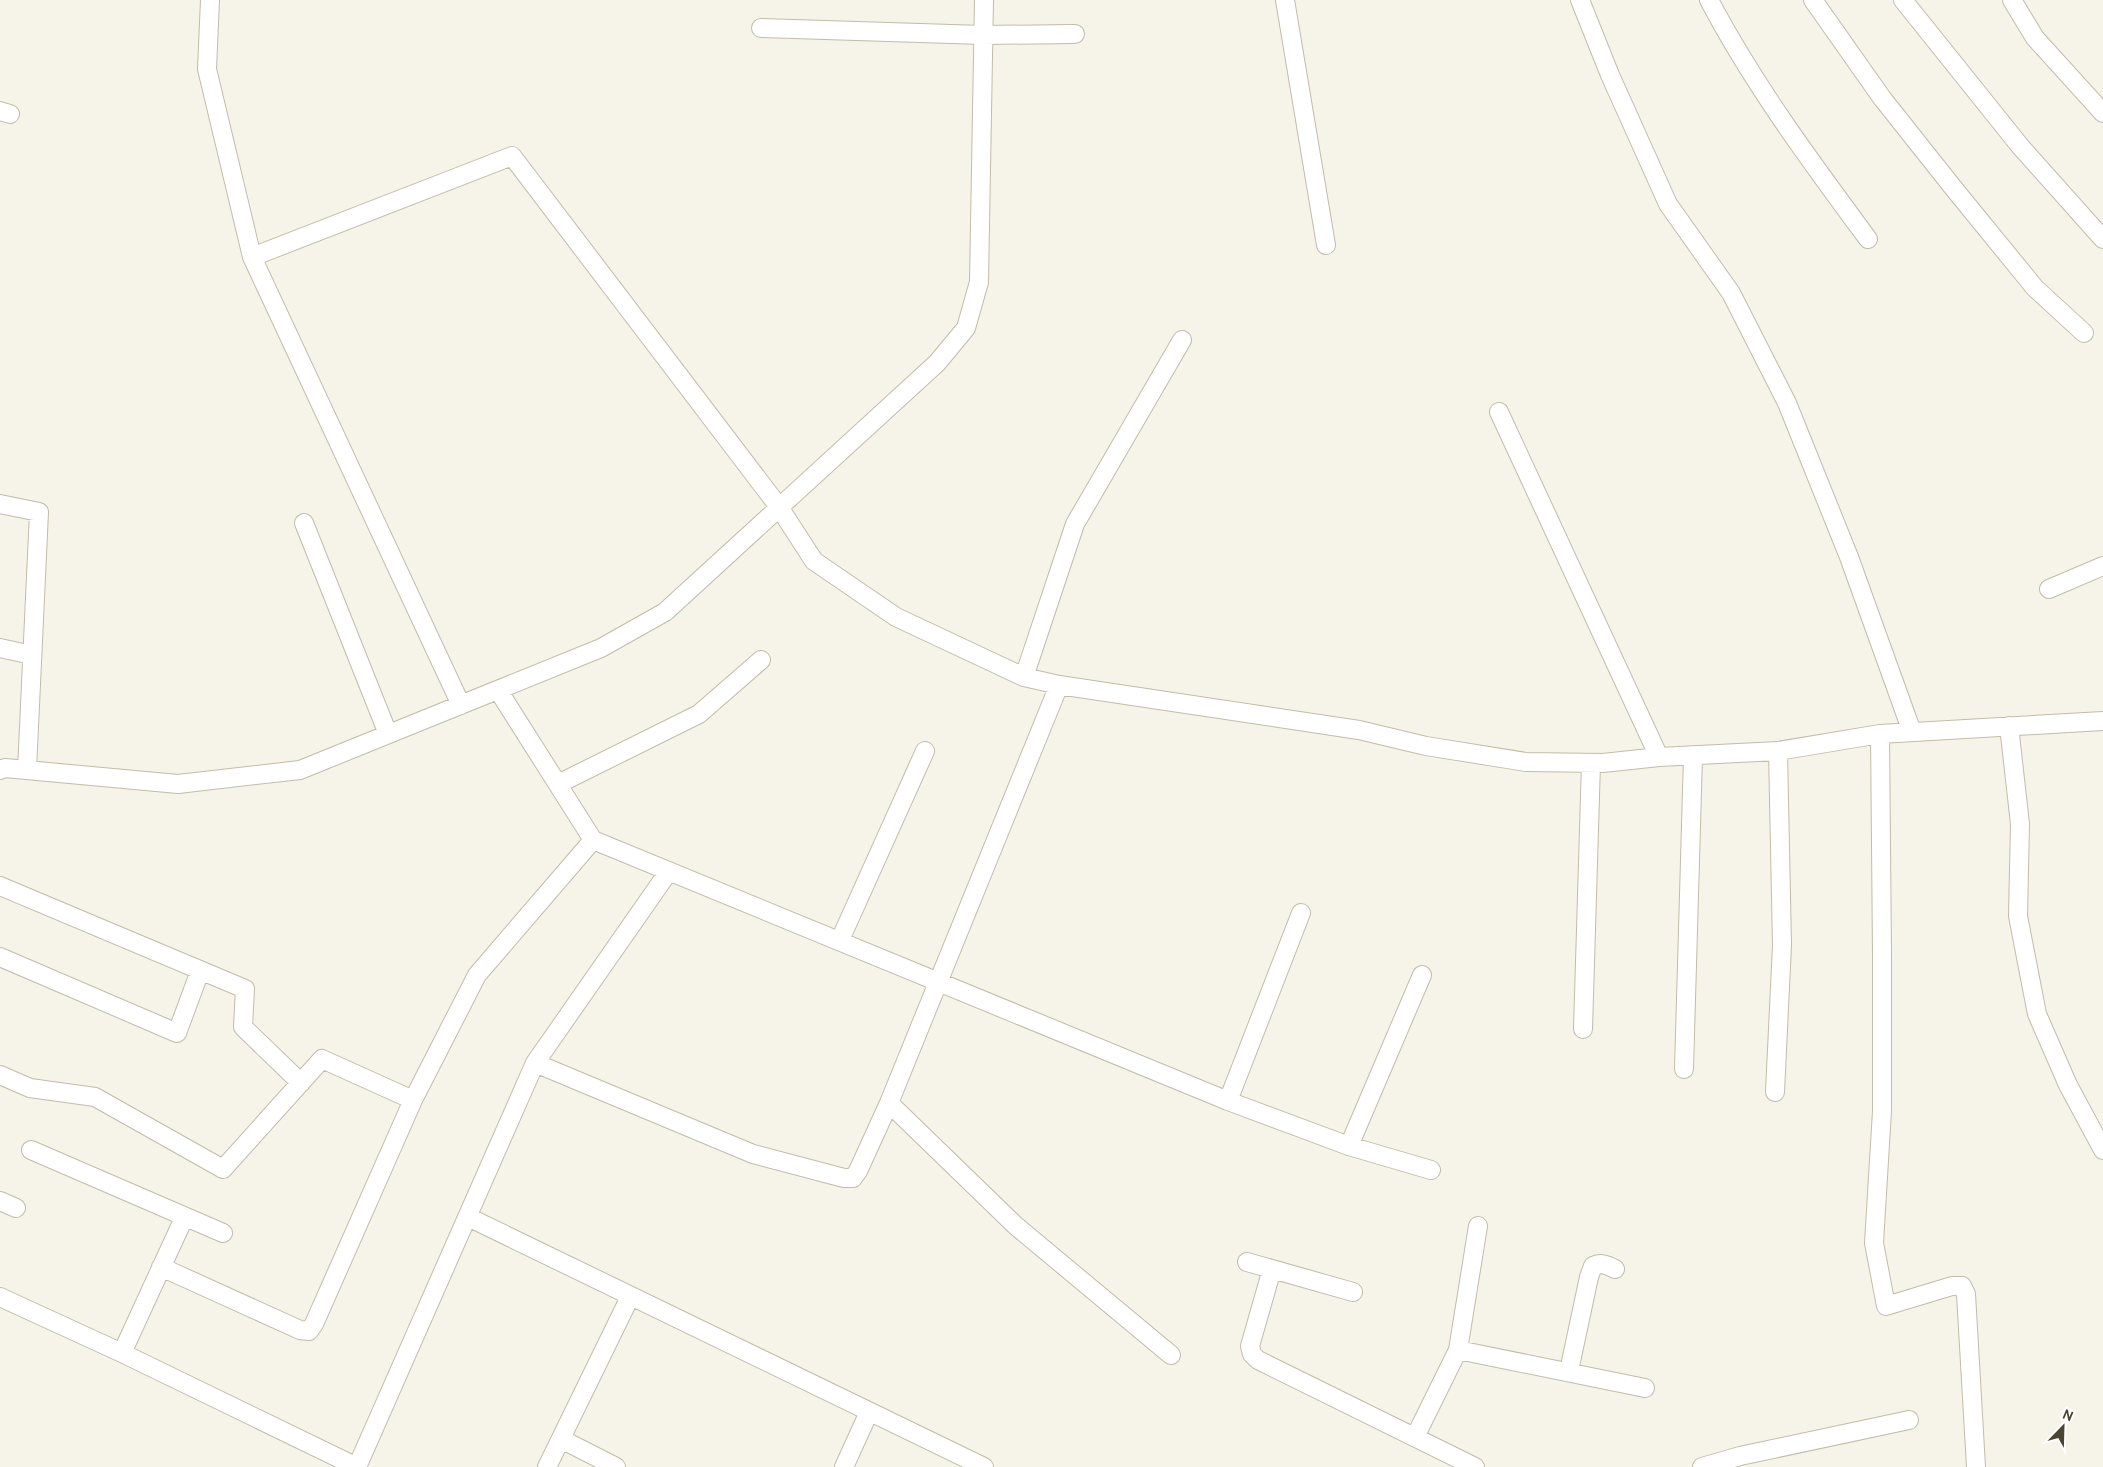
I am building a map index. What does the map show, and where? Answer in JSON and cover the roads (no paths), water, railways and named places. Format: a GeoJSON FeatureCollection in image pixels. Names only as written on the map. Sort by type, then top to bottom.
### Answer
{"type":"FeatureCollection","features":[{"type":"Feature","properties":{"kind":"street"},"geometry":{"type":"LineString","coordinates":[[210,0],[207,69],[252,256],[460,705]]}},
{"type":"Feature","properties":{"kind":"street"},"geometry":{"type":"LineString","coordinates":[[2,768],[178,784],[300,770],[602,648],[665,612],[937,363],[966,328],[979,282],[984,0]]}},
{"type":"Feature","properties":{"kind":"street"},"geometry":{"type":"LineString","coordinates":[[1284,0],[1326,245]]}},
{"type":"Feature","properties":{"kind":"street"},"geometry":{"type":"LineString","coordinates":[[1580,0],[1610,75],[1668,204],[1731,293],[1787,403],[1850,557],[1912,732]]}},
{"type":"Feature","properties":{"kind":"street"},"geometry":{"type":"LineString","coordinates":[[1709,0],[1724,29],[1804,153],[1868,239]]}},
{"type":"Feature","properties":{"kind":"street"},"geometry":{"type":"LineString","coordinates":[[1813,0],[1882,98],[1954,190],[2035,288],[2084,333]]}},
{"type":"Feature","properties":{"kind":"street"},"geometry":{"type":"LineString","coordinates":[[1903,0],[2020,146],[2103,238]]}},
{"type":"Feature","properties":{"kind":"street"},"geometry":{"type":"LineString","coordinates":[[2012,0],[2035,38],[2103,113]]}},
{"type":"Feature","properties":{"kind":"street"},"geometry":{"type":"LineString","coordinates":[[761,28],[983,35],[1075,34]]}},
{"type":"Feature","properties":{"kind":"street"},"geometry":{"type":"LineString","coordinates":[[252,256],[512,156],[779,508],[814,561],[896,617],[1024,678],[1059,685],[1350,729],[1426,746],[1526,762],[1590,763],[1659,757],[1778,751],[1880,734],[2103,721]]}},
{"type":"Feature","properties":{"kind":"street"},"geometry":{"type":"LineString","coordinates":[[1024,678],[1075,524],[1182,340]]}},
{"type":"Feature","properties":{"kind":"street"},"geometry":{"type":"LineString","coordinates":[[1499,412],[1659,757]]}},
{"type":"Feature","properties":{"kind":"street"},"geometry":{"type":"LineString","coordinates":[[0,504],[39,512],[27,770]]}},
{"type":"Feature","properties":{"kind":"street"},"geometry":{"type":"LineString","coordinates":[[304,523],[388,734]]}},
{"type":"Feature","properties":{"kind":"street"},"geometry":{"type":"LineString","coordinates":[[2049,589],[2103,566]]}},
{"type":"Feature","properties":{"kind":"street"},"geometry":{"type":"LineString","coordinates":[[0,648],[32,656]]}},
{"type":"Feature","properties":{"kind":"street"},"geometry":{"type":"LineString","coordinates":[[558,784],[699,714],[760,660]]}},
{"type":"Feature","properties":{"kind":"street"},"geometry":{"type":"LineString","coordinates":[[535,1064],[754,1154],[844,1178],[853,1178],[889,1104],[1059,685]]}},
{"type":"Feature","properties":{"kind":"street"},"geometry":{"type":"LineString","coordinates":[[498,690],[593,840],[940,981],[1228,1101],[1349,1146],[1431,1170]]}},
{"type":"Feature","properties":{"kind":"street"},"geometry":{"type":"LineString","coordinates":[[2009,726],[2020,824],[2018,916],[2037,1014],[2068,1085],[2103,1150]]}},
{"type":"Feature","properties":{"kind":"street"},"geometry":{"type":"LineString","coordinates":[[1880,734],[1882,1111],[1874,1243],[1886,1306],[1952,1286],[1962,1286],[1966,1294],[1976,1467]]}},
{"type":"Feature","properties":{"kind":"street"},"geometry":{"type":"LineString","coordinates":[[840,940],[925,751]]}},
{"type":"Feature","properties":{"kind":"street"},"geometry":{"type":"LineString","coordinates":[[1775,1092],[1782,945],[1778,751]]}},
{"type":"Feature","properties":{"kind":"street"},"geometry":{"type":"LineString","coordinates":[[1684,1069],[1693,756]]}},
{"type":"Feature","properties":{"kind":"street"},"geometry":{"type":"LineString","coordinates":[[1582,1029],[1590,763]]}},
{"type":"Feature","properties":{"kind":"street"},"geometry":{"type":"LineString","coordinates":[[161,1267],[300,1330],[309,1331],[314,1324],[413,1100],[477,974],[593,840]]}},
{"type":"Feature","properties":{"kind":"street"},"geometry":{"type":"LineString","coordinates":[[0,1297],[122,1353],[357,1467],[535,1064],[669,871]]}},
{"type":"Feature","properties":{"kind":"street"},"geometry":{"type":"LineString","coordinates":[[0,886],[245,989],[243,1027],[301,1082]]}},
{"type":"Feature","properties":{"kind":"street"},"geometry":{"type":"LineString","coordinates":[[1228,1101],[1301,912]]}},
{"type":"Feature","properties":{"kind":"street"},"geometry":{"type":"LineString","coordinates":[[0,957],[177,1033],[200,971]]}},
{"type":"Feature","properties":{"kind":"street"},"geometry":{"type":"LineString","coordinates":[[1349,1146],[1422,975]]}},
{"type":"Feature","properties":{"kind":"street"},"geometry":{"type":"LineString","coordinates":[[0,1075],[30,1088],[95,1097],[223,1169],[322,1059],[413,1100]]}},
{"type":"Feature","properties":{"kind":"street"},"geometry":{"type":"LineString","coordinates":[[889,1104],[1016,1226],[1171,1355]]}},
{"type":"Feature","properties":{"kind":"street"},"geometry":{"type":"LineString","coordinates":[[31,1150],[184,1218],[223,1233]]}},
{"type":"Feature","properties":{"kind":"street"},"geometry":{"type":"LineString","coordinates":[[468,1217],[980,1466]]}},
{"type":"Feature","properties":{"kind":"street"},"geometry":{"type":"LineString","coordinates":[[122,1353],[184,1218]]}},
{"type":"Feature","properties":{"kind":"street"},"geometry":{"type":"LineString","coordinates":[[1415,1437],[1458,1350],[1478,1226]]}},
{"type":"Feature","properties":{"kind":"street"},"geometry":{"type":"LineString","coordinates":[[1247,1262],[1353,1292]]}},
{"type":"Feature","properties":{"kind":"street"},"geometry":{"type":"LineString","coordinates":[[1569,1371],[1589,1276],[1593,1266],[1604,1264],[1615,1269]]}},
{"type":"Feature","properties":{"kind":"street"},"geometry":{"type":"LineString","coordinates":[[1272,1269],[1250,1346],[1252,1354],[1258,1360],[1475,1467]]}},
{"type":"Feature","properties":{"kind":"street"},"geometry":{"type":"LineString","coordinates":[[547,1467],[630,1297]]}},
{"type":"Feature","properties":{"kind":"street"},"geometry":{"type":"LineString","coordinates":[[1458,1350],[1569,1371],[1645,1388]]}},
{"type":"Feature","properties":{"kind":"street"},"geometry":{"type":"LineString","coordinates":[[844,1467],[869,1412]]}},
{"type":"Feature","properties":{"kind":"street"},"geometry":{"type":"LineString","coordinates":[[1702,1467],[1749,1454],[1908,1420]]}},
{"type":"Feature","properties":{"kind":"street"},"geometry":{"type":"LineString","coordinates":[[561,1440],[616,1467]]}}]}
